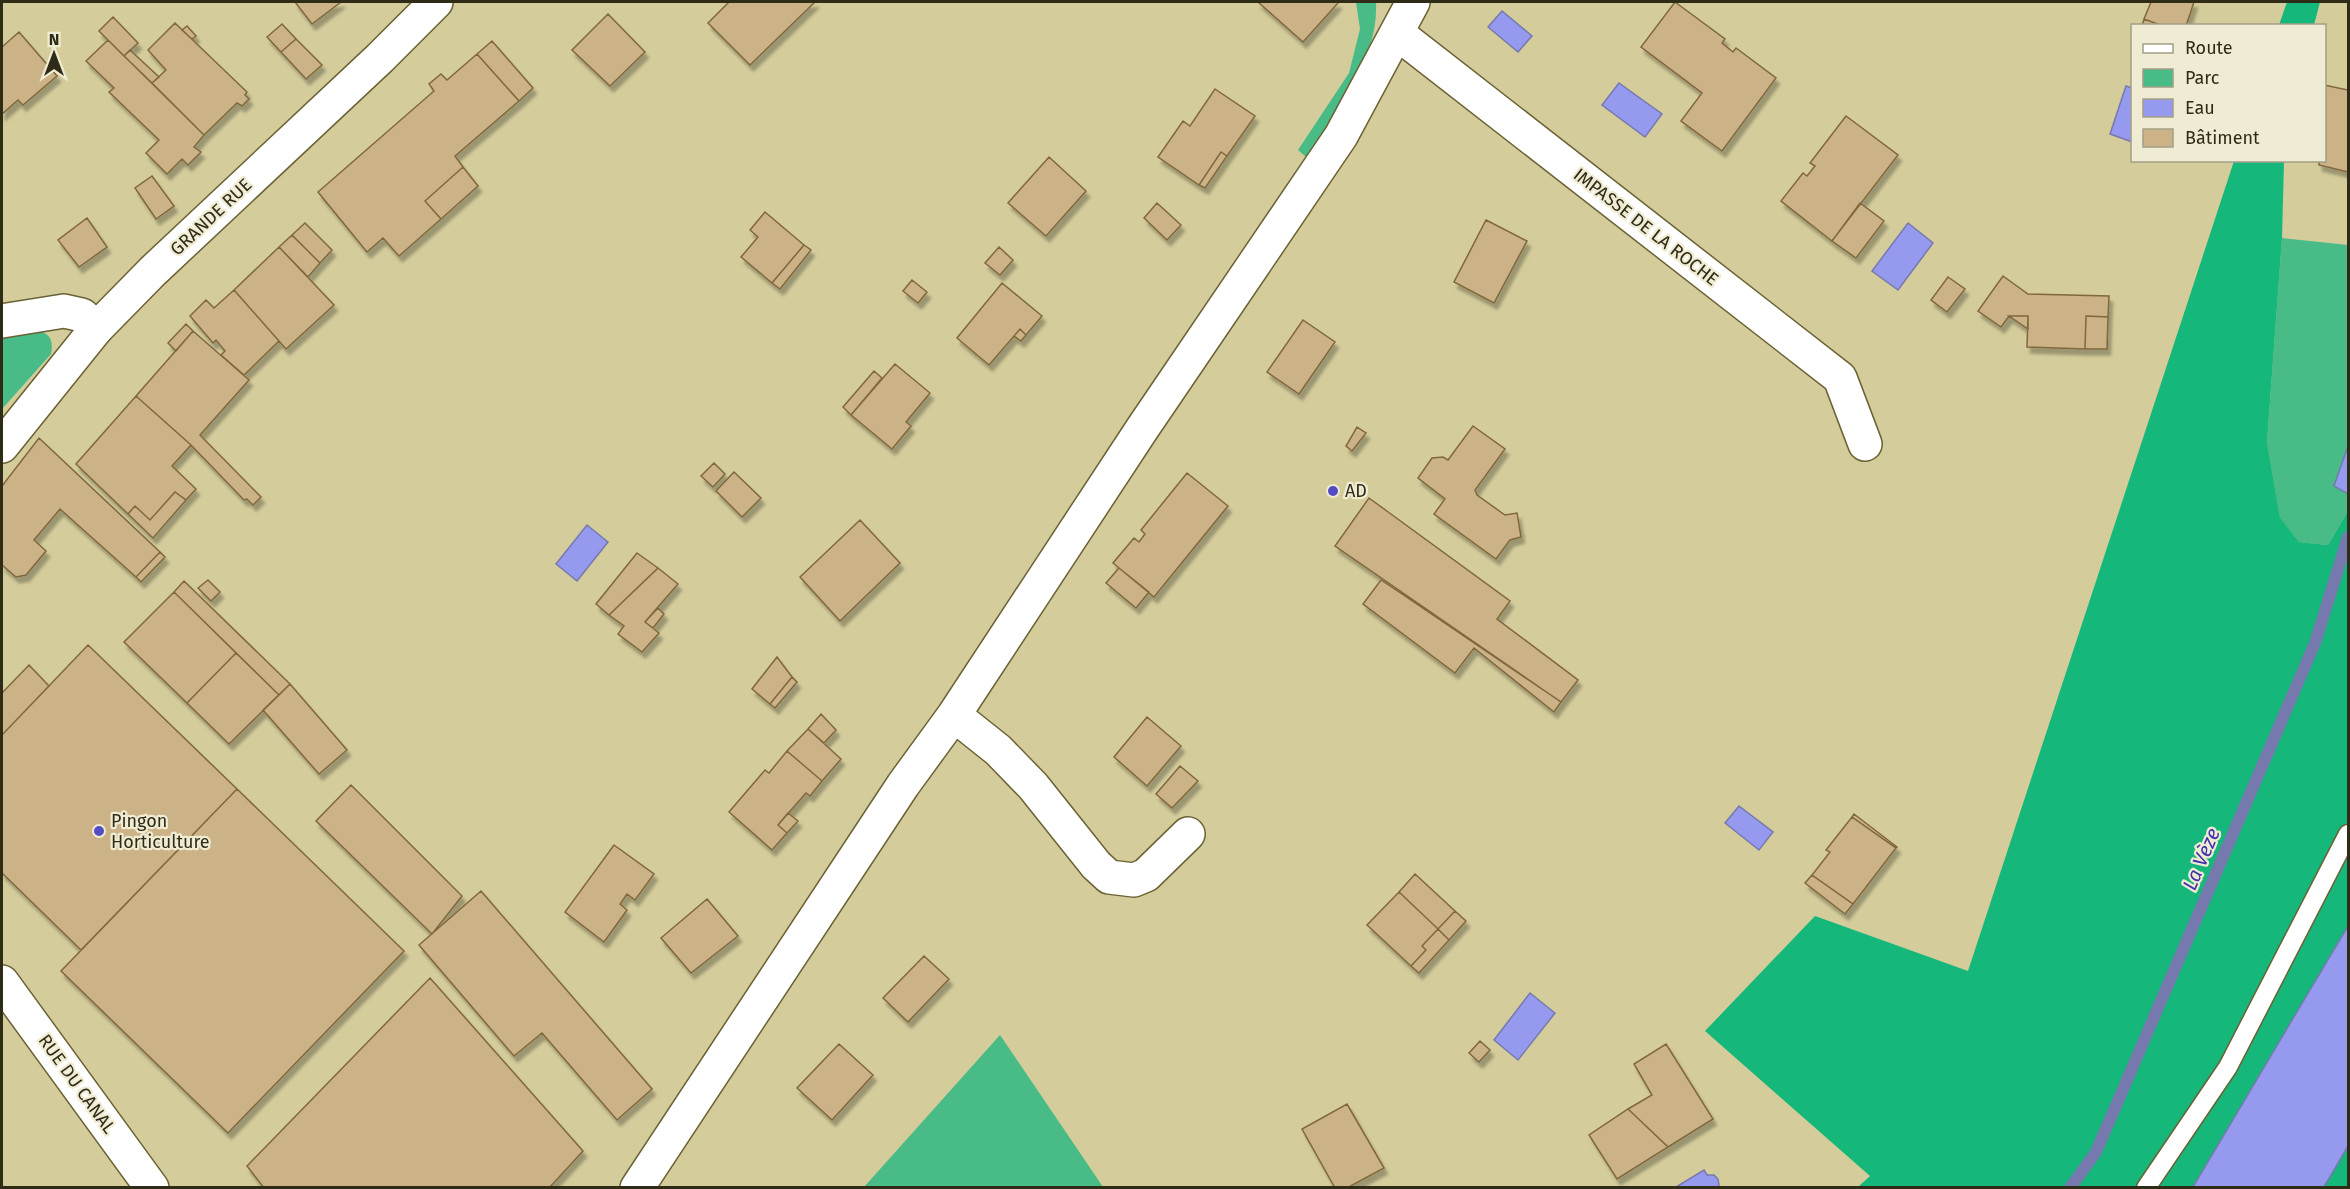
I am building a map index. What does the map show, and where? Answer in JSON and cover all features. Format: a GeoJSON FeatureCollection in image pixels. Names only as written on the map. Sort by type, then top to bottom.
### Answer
{"type":"FeatureCollection","features":[{"type":"Feature","properties":{"kind":"street","name":"GRANDE RUE"},"geometry":{"type":"LineString","coordinates":[[2,446],[96,329],[153,271],[380,58],[436,2]]}},
{"type":"Feature","properties":{"kind":"street"},"geometry":{"type":"LineString","coordinates":[[637,1188],[903,785],[954,715],[1142,429],[1341,135],[1395,17],[1413,2]]}},
{"type":"Feature","properties":{"kind":"street","name":"IMPASSE DE LA ROCHE"},"geometry":{"type":"LineString","coordinates":[[1395,17],[1840,378],[1865,444]]}},
{"type":"Feature","properties":{"kind":"street"},"geometry":{"type":"LineString","coordinates":[[2,321],[64,310],[82,315],[96,329]]}},
{"type":"Feature","properties":{"kind":"street"},"geometry":{"type":"LineString","coordinates":[[954,715],[998,750],[1033,786],[1108,877],[1134,880],[1146,875],[1188,834]]}},
{"type":"Feature","properties":{"kind":"street","name":"RUE DU CANAL"},"geometry":{"type":"LineString","coordinates":[[2,982],[152,1188]]}},
{"type":"Feature","properties":{"kind":"lane"},"geometry":{"type":"LineString","coordinates":[[2146,1188],[2228,1068],[2349,834]]}},
{"type":"Feature","properties":{"kind":"green space"},"geometry":{"type":"Polygon","coordinates":[[[1356,2],[1376,2],[1371,44],[1353,84],[1306,157],[1298,150],[1349,73],[1360,29],[1356,2]]]}},
{"type":"Feature","properties":{"kind":"green space"},"geometry":{"type":"Polygon","coordinates":[[[2287,2],[2320,2],[2314,24],[2279,24],[2287,2]]]}},
{"type":"Feature","properties":{"kind":"green space"},"geometry":{"type":"Polygon","coordinates":[[[2234,162],[2284,162],[2282,238],[2267,442],[2280,518],[2299,542],[2328,545],[2348,511],[2348,926],[2193,1187],[1858,1187],[1870,1176],[1705,1031],[1815,916],[1968,971],[2234,162]]]}},
{"type":"Feature","properties":{"kind":"green space"},"geometry":{"type":"Polygon","coordinates":[[[2282,238],[2348,245],[2348,446],[2334,485],[2348,494],[2348,511],[2328,545],[2299,542],[2280,519],[2267,442],[2282,238]]]}},
{"type":"Feature","properties":{"kind":"green space"},"geometry":{"type":"Polygon","coordinates":[[[33,330],[47,334],[52,344],[51,354],[2,409],[2,335],[33,330]]]}},
{"type":"Feature","properties":{"kind":"green space"},"geometry":{"type":"Polygon","coordinates":[[[1000,1035],[1103,1187],[864,1187],[1000,1035]]]}},
{"type":"Feature","properties":{"kind":"green space"},"geometry":{"type":"Polygon","coordinates":[[[2348,1146],[2348,1187],[2324,1187],[2348,1146]]]}},
{"type":"Feature","properties":{"kind":"water"},"geometry":{"type":"Polygon","coordinates":[[[1502,11],[1532,36],[1518,52],[1488,27],[1502,11]]]}},
{"type":"Feature","properties":{"kind":"water"},"geometry":{"type":"Polygon","coordinates":[[[1619,83],[1662,114],[1645,137],[1602,105],[1619,83]]]}},
{"type":"Feature","properties":{"kind":"water"},"geometry":{"type":"Polygon","coordinates":[[[2126,86],[2131,88],[2131,142],[2110,134],[2126,86]]]}},
{"type":"Feature","properties":{"kind":"water"},"geometry":{"type":"Polygon","coordinates":[[[1908,223],[1933,243],[1898,290],[1872,271],[1908,223]]]}},
{"type":"Feature","properties":{"kind":"water"},"geometry":{"type":"Polygon","coordinates":[[[2348,446],[2348,494],[2334,486],[2348,446]]]}},
{"type":"Feature","properties":{"kind":"water"},"geometry":{"type":"Polygon","coordinates":[[[587,525],[608,542],[577,581],[556,564],[587,525]]]}},
{"type":"Feature","properties":{"kind":"water"},"geometry":{"type":"Polygon","coordinates":[[[1739,806],[1773,832],[1759,850],[1725,823],[1739,806]]]}},
{"type":"Feature","properties":{"kind":"water"},"geometry":{"type":"Polygon","coordinates":[[[2348,926],[2348,1146],[2324,1187],[2193,1187],[2348,926]]]}},
{"type":"Feature","properties":{"kind":"water"},"geometry":{"type":"Polygon","coordinates":[[[1530,993],[1555,1013],[1518,1060],[1494,1040],[1530,993]]]}},
{"type":"Feature","properties":{"kind":"water"},"geometry":{"type":"Polygon","coordinates":[[[1704,1170],[1707,1175],[1714,1175],[1718,1179],[1717,1187],[1676,1187],[1704,1170]]]}},
{"type":"Feature","properties":{"kind":"building"},"geometry":{"type":"Polygon","coordinates":[[[295,2],[341,2],[312,24],[295,2]]]}},
{"type":"Feature","properties":{"kind":"building"},"geometry":{"type":"Polygon","coordinates":[[[729,2],[815,2],[750,65],[708,23],[729,2]]]}},
{"type":"Feature","properties":{"kind":"building"},"geometry":{"type":"Polygon","coordinates":[[[1258,2],[1336,2],[1338,3],[1303,42],[1258,2]]]}},
{"type":"Feature","properties":{"kind":"building"},"geometry":{"type":"Polygon","coordinates":[[[1675,2],[1725,39],[1722,43],[1733,52],[1736,48],[1776,78],[1722,151],[1681,121],[1702,93],[1641,47],[1675,2]]]}},
{"type":"Feature","properties":{"kind":"building"},"geometry":{"type":"Polygon","coordinates":[[[2151,2],[2194,2],[2187,24],[2158,24],[2144,19],[2151,2]]]}},
{"type":"Feature","properties":{"kind":"building"},"geometry":{"type":"Polygon","coordinates":[[[608,14],[645,52],[610,86],[572,50],[608,14]]]}},
{"type":"Feature","properties":{"kind":"building"},"geometry":{"type":"Polygon","coordinates":[[[113,17],[138,43],[124,56],[99,31],[113,17]]]}},
{"type":"Feature","properties":{"kind":"building"},"geometry":{"type":"Polygon","coordinates":[[[2144,19],[2158,24],[2143,24],[2144,19]]]}},
{"type":"Feature","properties":{"kind":"building"},"geometry":{"type":"Polygon","coordinates":[[[175,23],[247,92],[245,95],[249,99],[242,106],[237,103],[204,135],[152,83],[166,70],[148,50],[175,23]]]}},
{"type":"Feature","properties":{"kind":"building"},"geometry":{"type":"Polygon","coordinates":[[[282,24],[296,39],[281,52],[267,37],[282,24]]]}},
{"type":"Feature","properties":{"kind":"building"},"geometry":{"type":"Polygon","coordinates":[[[187,26],[196,36],[192,39],[182,30],[187,26]]]}},
{"type":"Feature","properties":{"kind":"building"},"geometry":{"type":"Polygon","coordinates":[[[19,32],[57,76],[23,105],[18,100],[2,114],[2,47],[19,32]]]}},
{"type":"Feature","properties":{"kind":"building"},"geometry":{"type":"Polygon","coordinates":[[[296,39],[322,65],[306,79],[281,52],[296,39]]]}},
{"type":"Feature","properties":{"kind":"building"},"geometry":{"type":"Polygon","coordinates":[[[108,40],[204,135],[194,147],[201,152],[188,165],[182,159],[167,174],[146,153],[159,140],[109,92],[114,88],[86,61],[108,40]]]}},
{"type":"Feature","properties":{"kind":"building"},"geometry":{"type":"Polygon","coordinates":[[[492,41],[533,88],[519,101],[477,54],[492,41]]]}},
{"type":"Feature","properties":{"kind":"building"},"geometry":{"type":"Polygon","coordinates":[[[130,50],[159,77],[152,83],[124,56],[130,50]]]}},
{"type":"Feature","properties":{"kind":"building"},"geometry":{"type":"Polygon","coordinates":[[[477,54],[519,101],[455,156],[463,167],[425,201],[441,219],[399,256],[383,238],[367,252],[318,192],[434,91],[429,84],[441,74],[447,80],[477,54]]]}},
{"type":"Feature","properties":{"kind":"building"},"geometry":{"type":"Polygon","coordinates":[[[2326,85],[2348,90],[2348,172],[2319,165],[2319,162],[2326,162],[2326,85]]]}},
{"type":"Feature","properties":{"kind":"building"},"geometry":{"type":"Polygon","coordinates":[[[1215,89],[1255,116],[1227,156],[1221,152],[1199,185],[1158,157],[1183,121],[1190,126],[1215,89]]]}},
{"type":"Feature","properties":{"kind":"building"},"geometry":{"type":"Polygon","coordinates":[[[1846,116],[1898,155],[1832,241],[1781,201],[1803,173],[1807,176],[1815,166],[1810,163],[1846,116]]]}},
{"type":"Feature","properties":{"kind":"building"},"geometry":{"type":"Polygon","coordinates":[[[1221,152],[1227,156],[1205,188],[1199,185],[1221,152]]]}},
{"type":"Feature","properties":{"kind":"building"},"geometry":{"type":"Polygon","coordinates":[[[1049,157],[1086,191],[1046,236],[1008,203],[1049,157]]]}},
{"type":"Feature","properties":{"kind":"building"},"geometry":{"type":"Polygon","coordinates":[[[463,167],[478,186],[441,219],[425,201],[463,167]]]}},
{"type":"Feature","properties":{"kind":"building"},"geometry":{"type":"Polygon","coordinates":[[[152,176],[174,206],[156,219],[135,188],[152,176]]]}},
{"type":"Feature","properties":{"kind":"building"},"geometry":{"type":"Polygon","coordinates":[[[1157,203],[1181,225],[1167,240],[1144,218],[1157,203]]]}},
{"type":"Feature","properties":{"kind":"building"},"geometry":{"type":"Polygon","coordinates":[[[1860,203],[1884,221],[1856,258],[1832,241],[1860,203]]]}},
{"type":"Feature","properties":{"kind":"building"},"geometry":{"type":"Polygon","coordinates":[[[765,212],[804,245],[772,283],[741,257],[758,237],[750,230],[765,212]]]}},
{"type":"Feature","properties":{"kind":"building"},"geometry":{"type":"Polygon","coordinates":[[[87,218],[107,247],[79,267],[58,240],[87,218]]]}},
{"type":"Feature","properties":{"kind":"building"},"geometry":{"type":"Polygon","coordinates":[[[1486,220],[1527,241],[1494,303],[1454,282],[1486,220]]]}},
{"type":"Feature","properties":{"kind":"building"},"geometry":{"type":"Polygon","coordinates":[[[305,223],[332,250],[320,263],[292,235],[305,223]]]}},
{"type":"Feature","properties":{"kind":"building"},"geometry":{"type":"Polygon","coordinates":[[[292,235],[320,263],[308,277],[279,247],[292,235]]]}},
{"type":"Feature","properties":{"kind":"building"},"geometry":{"type":"Polygon","coordinates":[[[804,245],[811,250],[780,289],[772,283],[804,245]]]}},
{"type":"Feature","properties":{"kind":"building"},"geometry":{"type":"Polygon","coordinates":[[[279,247],[334,305],[286,349],[234,290],[279,247]]]}},
{"type":"Feature","properties":{"kind":"building"},"geometry":{"type":"Polygon","coordinates":[[[999,247],[1013,260],[1000,275],[985,263],[999,247]]]}},
{"type":"Feature","properties":{"kind":"building"},"geometry":{"type":"Polygon","coordinates":[[[2003,276],[2028,294],[2109,296],[2108,317],[2086,316],[2085,349],[2027,347],[2028,316],[2009,316],[2001,327],[1978,311],[2003,276]]]}},
{"type":"Feature","properties":{"kind":"building"},"geometry":{"type":"Polygon","coordinates":[[[1948,277],[1965,289],[1947,312],[1931,300],[1948,277]]]}},
{"type":"Feature","properties":{"kind":"building"},"geometry":{"type":"Polygon","coordinates":[[[912,280],[927,292],[918,303],[903,291],[912,280]]]}},
{"type":"Feature","properties":{"kind":"building"},"geometry":{"type":"Polygon","coordinates":[[[1002,283],[1042,316],[1026,335],[1020,329],[989,365],[957,338],[1002,283]]]}},
{"type":"Feature","properties":{"kind":"building"},"geometry":{"type":"Polygon","coordinates":[[[234,290],[279,341],[244,375],[221,355],[225,351],[216,340],[213,343],[190,316],[206,300],[214,308],[234,290]]]}},
{"type":"Feature","properties":{"kind":"building"},"geometry":{"type":"Polygon","coordinates":[[[2009,316],[2028,316],[2028,329],[2009,316]]]}},
{"type":"Feature","properties":{"kind":"building"},"geometry":{"type":"Polygon","coordinates":[[[2086,316],[2108,317],[2107,349],[2085,349],[2086,316]]]}},
{"type":"Feature","properties":{"kind":"building"},"geometry":{"type":"Polygon","coordinates":[[[1303,320],[1335,342],[1299,394],[1267,372],[1303,320]]]}},
{"type":"Feature","properties":{"kind":"building"},"geometry":{"type":"Polygon","coordinates":[[[186,324],[193,331],[176,351],[168,343],[186,324]]]}},
{"type":"Feature","properties":{"kind":"building"},"geometry":{"type":"Polygon","coordinates":[[[1020,329],[1026,335],[1021,341],[1014,336],[1020,329]]]}},
{"type":"Feature","properties":{"kind":"building"},"geometry":{"type":"Polygon","coordinates":[[[193,331],[249,380],[200,435],[261,497],[253,505],[247,499],[244,500],[191,445],[136,396],[193,331]]]}},
{"type":"Feature","properties":{"kind":"building"},"geometry":{"type":"Polygon","coordinates":[[[895,364],[930,393],[906,422],[911,426],[892,449],[851,415],[895,364]]]}},
{"type":"Feature","properties":{"kind":"building"},"geometry":{"type":"Polygon","coordinates":[[[874,371],[882,378],[851,415],[843,407],[874,371]]]}},
{"type":"Feature","properties":{"kind":"building"},"geometry":{"type":"Polygon","coordinates":[[[136,396],[191,445],[172,466],[196,489],[186,500],[175,492],[150,520],[135,506],[128,514],[76,464],[136,396]]]}},
{"type":"Feature","properties":{"kind":"building"},"geometry":{"type":"Polygon","coordinates":[[[1473,426],[1505,449],[1475,490],[1477,495],[1505,515],[1517,513],[1521,537],[1510,540],[1496,559],[1434,514],[1445,499],[1418,478],[1432,458],[1443,457],[1448,460],[1473,426]]]}},
{"type":"Feature","properties":{"kind":"building"},"geometry":{"type":"Polygon","coordinates":[[[1357,427],[1366,433],[1352,451],[1346,446],[1357,427]]]}},
{"type":"Feature","properties":{"kind":"building"},"geometry":{"type":"Polygon","coordinates":[[[39,438],[160,552],[136,577],[60,509],[34,540],[46,551],[26,575],[16,577],[2,565],[2,486],[39,438]]]}},
{"type":"Feature","properties":{"kind":"building"},"geometry":{"type":"Polygon","coordinates":[[[714,463],[725,474],[713,487],[701,476],[714,463]]]}},
{"type":"Feature","properties":{"kind":"building"},"geometry":{"type":"Polygon","coordinates":[[[734,472],[761,498],[742,517],[716,491],[734,472]]]}},
{"type":"Feature","properties":{"kind":"building"},"geometry":{"type":"Polygon","coordinates":[[[1187,473],[1228,506],[1154,597],[1113,563],[1134,538],[1139,542],[1145,534],[1141,530],[1187,473]]]}},
{"type":"Feature","properties":{"kind":"building"},"geometry":{"type":"Polygon","coordinates":[[[175,492],[186,500],[153,538],[128,514],[135,506],[150,520],[175,492]]]}},
{"type":"Feature","properties":{"kind":"building"},"geometry":{"type":"Polygon","coordinates":[[[1369,498],[1510,601],[1497,619],[1578,680],[1561,702],[1335,546],[1369,498]]]}},
{"type":"Feature","properties":{"kind":"building"},"geometry":{"type":"Polygon","coordinates":[[[860,520],[900,563],[840,621],[800,577],[860,520]]]}},
{"type":"Feature","properties":{"kind":"building"},"geometry":{"type":"Polygon","coordinates":[[[160,552],[165,557],[141,582],[136,577],[160,552]]]}},
{"type":"Feature","properties":{"kind":"building"},"geometry":{"type":"Polygon","coordinates":[[[637,553],[658,568],[609,615],[596,604],[637,553]]]}},
{"type":"Feature","properties":{"kind":"building"},"geometry":{"type":"Polygon","coordinates":[[[658,568],[678,584],[645,622],[659,633],[642,652],[618,634],[624,626],[609,615],[658,568]]]}},
{"type":"Feature","properties":{"kind":"building"},"geometry":{"type":"Polygon","coordinates":[[[1119,568],[1149,592],[1136,608],[1106,583],[1119,568]]]}},
{"type":"Feature","properties":{"kind":"building"},"geometry":{"type":"Polygon","coordinates":[[[208,580],[220,592],[211,601],[198,588],[208,580]]]}},
{"type":"Feature","properties":{"kind":"building"},"geometry":{"type":"Polygon","coordinates":[[[1381,580],[1561,702],[1554,712],[1474,648],[1455,673],[1363,604],[1381,580]]]}},
{"type":"Feature","properties":{"kind":"building"},"geometry":{"type":"Polygon","coordinates":[[[184,581],[290,684],[279,695],[174,592],[184,581]]]}},
{"type":"Feature","properties":{"kind":"building"},"geometry":{"type":"Polygon","coordinates":[[[174,592],[236,653],[187,703],[124,642],[174,592]]]}},
{"type":"Feature","properties":{"kind":"building"},"geometry":{"type":"Polygon","coordinates":[[[658,608],[664,614],[653,628],[645,622],[658,608]]]}},
{"type":"Feature","properties":{"kind":"building","name":"Pingon Horticulture"},"geometry":{"type":"Polygon","coordinates":[[[88,645],[237,789],[81,950],[2,873],[2,735],[88,645]]]}},
{"type":"Feature","properties":{"kind":"building"},"geometry":{"type":"Polygon","coordinates":[[[236,653],[279,695],[229,744],[187,703],[236,653]]]}},
{"type":"Feature","properties":{"kind":"building"},"geometry":{"type":"Polygon","coordinates":[[[777,657],[792,677],[770,704],[752,689],[777,657]]]}},
{"type":"Feature","properties":{"kind":"building"},"geometry":{"type":"Polygon","coordinates":[[[29,665],[49,686],[2,735],[2,693],[29,665]]]}},
{"type":"Feature","properties":{"kind":"building"},"geometry":{"type":"Polygon","coordinates":[[[792,677],[797,682],[775,708],[770,704],[792,677]]]}},
{"type":"Feature","properties":{"kind":"building"},"geometry":{"type":"Polygon","coordinates":[[[290,684],[347,750],[319,774],[263,710],[290,684]]]}},
{"type":"Feature","properties":{"kind":"building"},"geometry":{"type":"Polygon","coordinates":[[[821,714],[836,730],[824,743],[808,729],[821,714]]]}},
{"type":"Feature","properties":{"kind":"building"},"geometry":{"type":"Polygon","coordinates":[[[1147,717],[1181,746],[1147,786],[1114,757],[1147,717]]]}},
{"type":"Feature","properties":{"kind":"building"},"geometry":{"type":"Polygon","coordinates":[[[808,729],[841,759],[822,781],[787,751],[808,729]]]}},
{"type":"Feature","properties":{"kind":"building"},"geometry":{"type":"Polygon","coordinates":[[[787,751],[822,781],[810,796],[806,793],[778,825],[787,833],[772,850],[729,812],[765,770],[769,773],[787,751]]]}},
{"type":"Feature","properties":{"kind":"building"},"geometry":{"type":"Polygon","coordinates":[[[1180,766],[1198,781],[1172,808],[1156,794],[1180,766]]]}},
{"type":"Feature","properties":{"kind":"building"},"geometry":{"type":"Polygon","coordinates":[[[351,785],[462,896],[432,934],[316,821],[351,785]]]}},
{"type":"Feature","properties":{"kind":"building"},"geometry":{"type":"Polygon","coordinates":[[[237,789],[404,951],[228,1133],[61,971],[237,789]]]}},
{"type":"Feature","properties":{"kind":"building"},"geometry":{"type":"Polygon","coordinates":[[[788,813],[798,821],[787,833],[778,825],[788,813]]]}},
{"type":"Feature","properties":{"kind":"building"},"geometry":{"type":"Polygon","coordinates":[[[1854,814],[1897,847],[1852,817],[1854,814]]]}},
{"type":"Feature","properties":{"kind":"building"},"geometry":{"type":"Polygon","coordinates":[[[1852,817],[1896,848],[1853,904],[1812,875],[1830,852],[1826,850],[1852,817]]]}},
{"type":"Feature","properties":{"kind":"building"},"geometry":{"type":"Polygon","coordinates":[[[614,845],[654,874],[635,900],[627,894],[620,904],[627,910],[604,942],[565,912],[614,845]]]}},
{"type":"Feature","properties":{"kind":"building"},"geometry":{"type":"Polygon","coordinates":[[[1415,874],[1455,911],[1438,929],[1399,892],[1415,874]]]}},
{"type":"Feature","properties":{"kind":"building"},"geometry":{"type":"Polygon","coordinates":[[[1812,875],[1853,904],[1845,914],[1805,883],[1812,875]]]}},
{"type":"Feature","properties":{"kind":"building"},"geometry":{"type":"Polygon","coordinates":[[[481,891],[652,1089],[617,1120],[542,1033],[514,1056],[419,945],[481,891]]]}},
{"type":"Feature","properties":{"kind":"building"},"geometry":{"type":"Polygon","coordinates":[[[1399,892],[1438,929],[1422,946],[1426,950],[1411,966],[1367,925],[1399,892]]]}},
{"type":"Feature","properties":{"kind":"building"},"geometry":{"type":"Polygon","coordinates":[[[707,899],[738,936],[691,973],[661,938],[707,899]]]}},
{"type":"Feature","properties":{"kind":"building"},"geometry":{"type":"Polygon","coordinates":[[[1455,911],[1466,921],[1449,940],[1438,929],[1455,911]]]}},
{"type":"Feature","properties":{"kind":"building"},"geometry":{"type":"Polygon","coordinates":[[[1438,929],[1449,940],[1419,973],[1411,966],[1426,950],[1422,946],[1438,929]]]}},
{"type":"Feature","properties":{"kind":"building"},"geometry":{"type":"Polygon","coordinates":[[[924,956],[949,979],[908,1022],[883,998],[924,956]]]}},
{"type":"Feature","properties":{"kind":"building"},"geometry":{"type":"Polygon","coordinates":[[[430,978],[583,1151],[549,1188],[264,1188],[247,1166],[430,978]]]}},
{"type":"Feature","properties":{"kind":"building"},"geometry":{"type":"Polygon","coordinates":[[[1480,1041],[1490,1050],[1479,1062],[1469,1053],[1480,1041]]]}},
{"type":"Feature","properties":{"kind":"building"},"geometry":{"type":"Polygon","coordinates":[[[839,1044],[873,1075],[832,1120],[797,1088],[839,1044]]]}},
{"type":"Feature","properties":{"kind":"building"},"geometry":{"type":"Polygon","coordinates":[[[1666,1044],[1713,1119],[1668,1147],[1628,1109],[1652,1095],[1634,1064],[1666,1044]]]}},
{"type":"Feature","properties":{"kind":"building"},"geometry":{"type":"Polygon","coordinates":[[[1347,1104],[1384,1168],[1347,1188],[1335,1188],[1302,1129],[1347,1104]]]}},
{"type":"Feature","properties":{"kind":"building"},"geometry":{"type":"Polygon","coordinates":[[[1628,1109],[1668,1147],[1617,1179],[1589,1135],[1628,1109]]]}},
{"type":"Feature","properties":{"kind":"waterway","name":"La Vèze"},"geometry":{"type":"LineString","coordinates":[[2070,1188],[2096,1152],[2315,643],[2348,537]]}},
{"type":"Feature","properties":{"kind":"place","name":"AD"},"geometry":{"type":"Point","coordinates":[1333,491]}},
{"type":"Feature","properties":{"kind":"place","name":"Pingon Horticulture"},"geometry":{"type":"Point","coordinates":[99,831]}}]}
